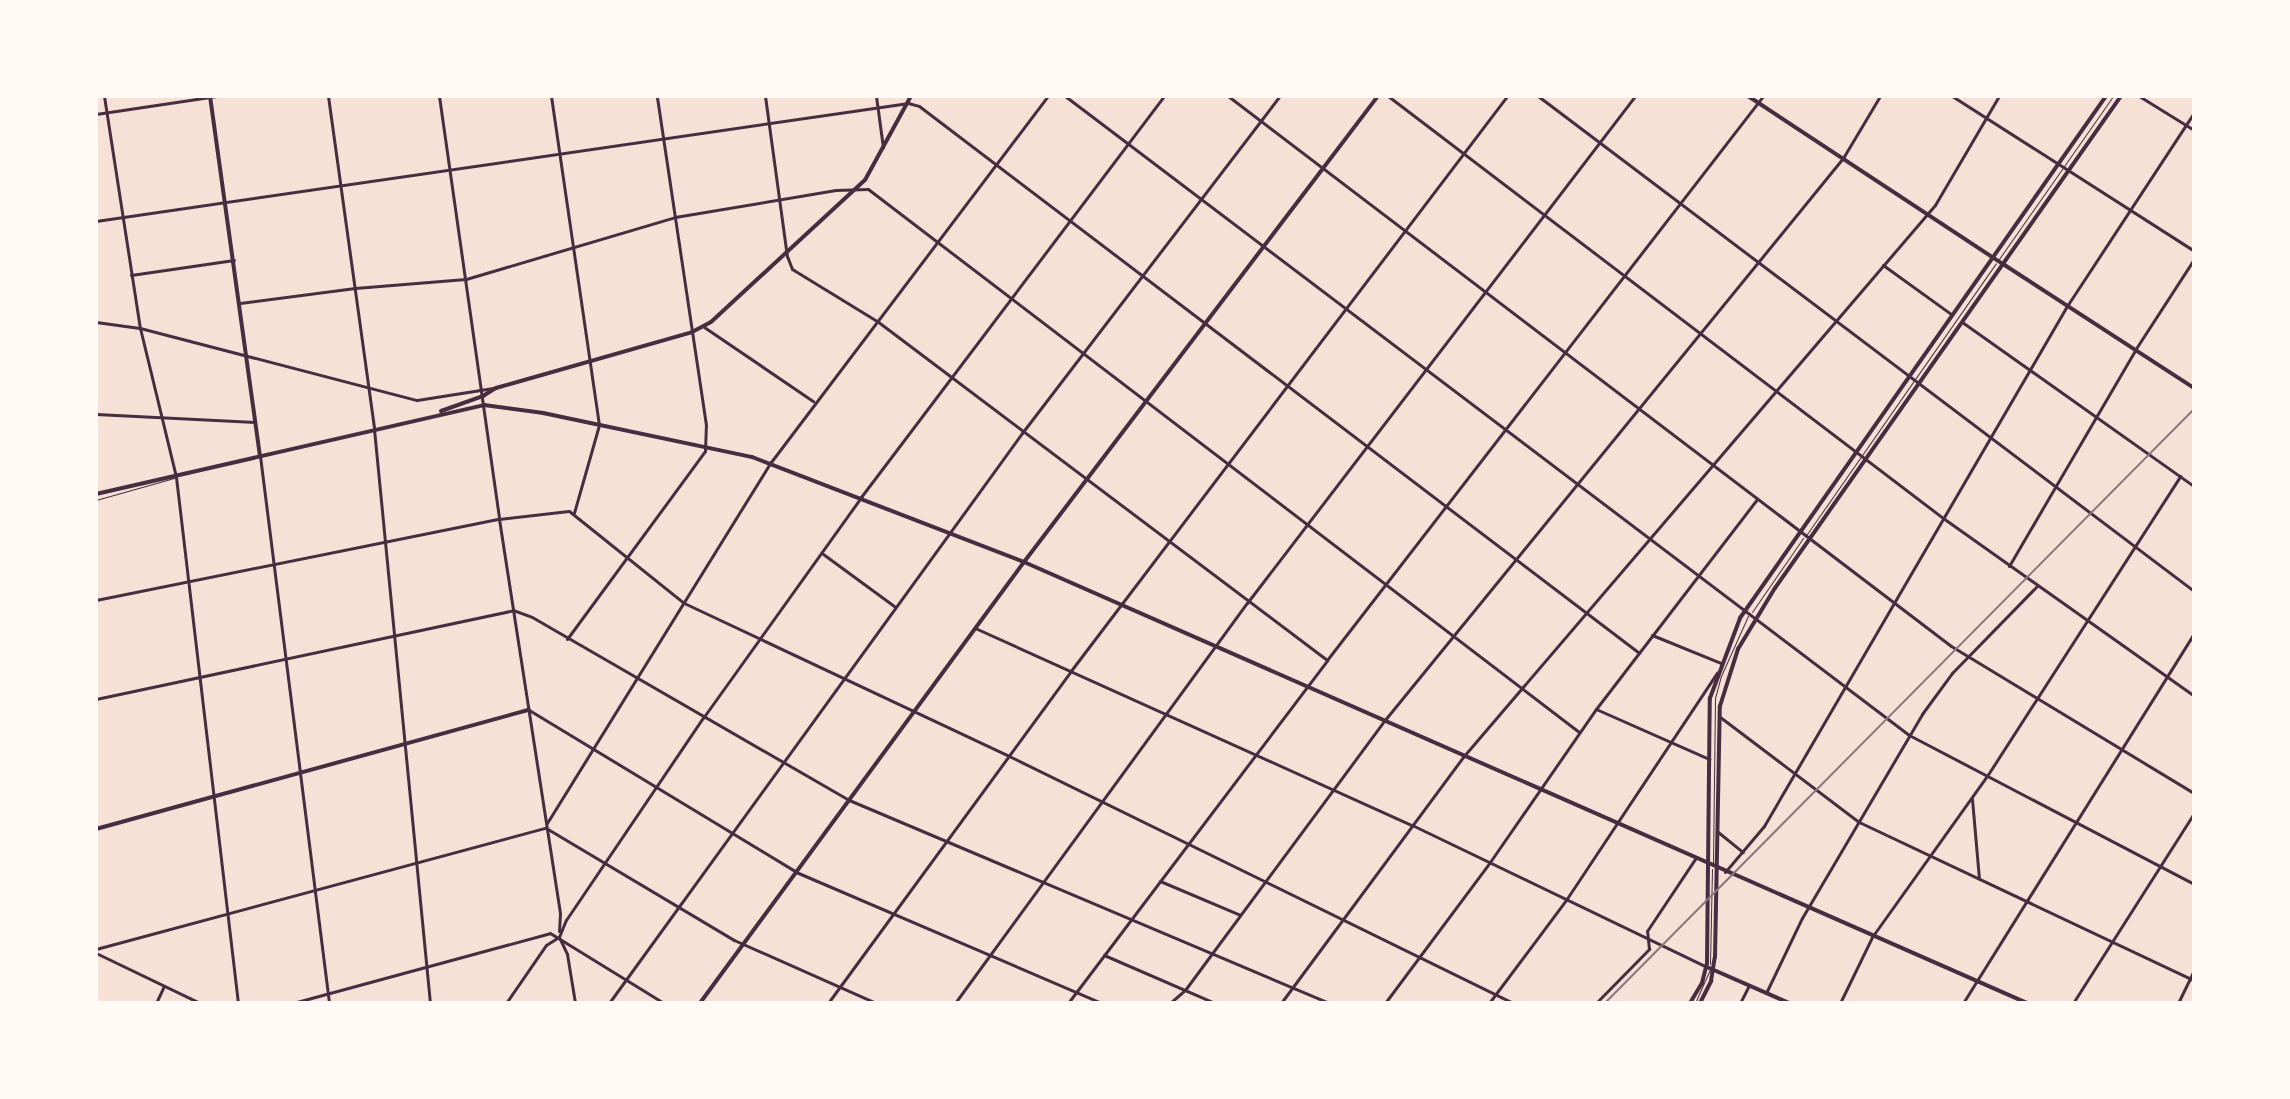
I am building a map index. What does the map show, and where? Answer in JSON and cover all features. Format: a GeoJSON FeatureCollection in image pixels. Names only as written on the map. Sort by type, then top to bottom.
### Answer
{"type":"FeatureCollection","features":[{"type":"Feature","properties":{"kind":"main road"},"geometry":{"type":"LineString","coordinates":[[210,96],[260,456]]}},
{"type":"Feature","properties":{"kind":"main road"},"geometry":{"type":"LineString","coordinates":[[423,417],[483,396],[496,388],[704,327],[787,256],[857,188],[911,96]]}},
{"type":"Feature","properties":{"kind":"main road"},"geometry":{"type":"LineString","coordinates":[[700,1003],[1024,562],[1378,96]]}},
{"type":"Feature","properties":{"kind":"main road"},"geometry":{"type":"LineString","coordinates":[[1748,96],[2194,388]]}},
{"type":"Feature","properties":{"kind":"main road"},"geometry":{"type":"LineString","coordinates":[[1695,1003],[1710,968],[1713,866],[1710,698],[1721,663],[1749,615],[1860,456],[1914,381],[1962,322],[1998,260],[2063,166],[2106,96]]}},
{"type":"Feature","properties":{"kind":"main road"},"geometry":{"type":"LineString","coordinates":[[1695,1003],[1710,968],[1713,866],[1718,832],[1719,716],[1729,670],[1749,615],[1914,381],[1953,315],[1998,260],[2063,166],[2121,96]]}},
{"type":"Feature","properties":{"kind":"main road"},"geometry":{"type":"LineString","coordinates":[[96,494],[484,405],[706,446],[771,462],[1122,604],[1463,757],[2027,1003]]}},
{"type":"Feature","properties":{"kind":"main road"},"geometry":{"type":"LineString","coordinates":[[96,829],[403,742],[529,710]]}},
{"type":"Feature","properties":{"kind":"main road"},"geometry":{"type":"LineString","coordinates":[[1710,968],[1789,1003]]}},
{"type":"Feature","properties":{"kind":"street"},"geometry":{"type":"LineString","coordinates":[[104,96],[140,328],[176,477],[238,1003]]}},
{"type":"Feature","properties":{"kind":"street"},"geometry":{"type":"LineString","coordinates":[[96,114],[217,96]]}},
{"type":"Feature","properties":{"kind":"street"},"geometry":{"type":"LineString","coordinates":[[328,96],[374,429],[430,1003]]}},
{"type":"Feature","properties":{"kind":"street"},"geometry":{"type":"LineString","coordinates":[[439,96],[499,519],[560,913],[559,937],[567,954],[575,1003]]}},
{"type":"Feature","properties":{"kind":"street"},"geometry":{"type":"LineString","coordinates":[[551,96],[599,425],[574,513]]}},
{"type":"Feature","properties":{"kind":"street"},"geometry":{"type":"LineString","coordinates":[[567,639],[699,462],[706,446],[706,425],[657,96]]}},
{"type":"Feature","properties":{"kind":"street"},"geometry":{"type":"LineString","coordinates":[[765,96],[787,256],[796,273],[877,321],[1247,603],[1327,660]]}},
{"type":"Feature","properties":{"kind":"street"},"geometry":{"type":"LineString","coordinates":[[876,96],[883,148]]}},
{"type":"Feature","properties":{"kind":"street"},"geometry":{"type":"LineString","coordinates":[[96,951],[314,888],[546,828],[771,462],[1048,96]]}},
{"type":"Feature","properties":{"kind":"street"},"geometry":{"type":"LineString","coordinates":[[1065,96],[1909,735],[2194,884]]}},
{"type":"Feature","properties":{"kind":"street"},"geometry":{"type":"LineString","coordinates":[[506,1003],[546,945],[559,937],[566,920],[703,718],[861,497],[1164,96]]}},
{"type":"Feature","properties":{"kind":"street"},"geometry":{"type":"LineString","coordinates":[[1228,96],[1893,603],[1969,657],[2194,793]]}},
{"type":"Feature","properties":{"kind":"street"},"geometry":{"type":"LineString","coordinates":[[609,1003],[894,606],[1280,96]]}},
{"type":"Feature","properties":{"kind":"street"},"geometry":{"type":"LineString","coordinates":[[1388,96],[1943,518],[2194,696]]}},
{"type":"Feature","properties":{"kind":"street"},"geometry":{"type":"LineString","coordinates":[[828,1003],[1070,672],[1507,96]]}},
{"type":"Feature","properties":{"kind":"street"},"geometry":{"type":"LineString","coordinates":[[1538,96],[2194,591]]}},
{"type":"Feature","properties":{"kind":"street"},"geometry":{"type":"LineString","coordinates":[[955,1003],[1247,603],[1635,96]]}},
{"type":"Feature","properties":{"kind":"street"},"geometry":{"type":"LineString","coordinates":[[1068,1003],[1444,507],[1763,96]]}},
{"type":"Feature","properties":{"kind":"street"},"geometry":{"type":"LineString","coordinates":[[1170,1003],[1185,990],[1384,721],[1843,158],[1880,96]]}},
{"type":"Feature","properties":{"kind":"street"},"geometry":{"type":"LineString","coordinates":[[1952,96],[2194,251]]}},
{"type":"Feature","properties":{"kind":"street"},"geometry":{"type":"LineString","coordinates":[[1281,1003],[1463,757],[1833,320],[1928,213],[1999,96]]}},
{"type":"Feature","properties":{"kind":"street"},"geometry":{"type":"LineString","coordinates":[[2139,96],[2194,130]]}},
{"type":"Feature","properties":{"kind":"street"},"geometry":{"type":"LineString","coordinates":[[96,221],[877,107],[908,103],[919,106],[1639,653]]}},
{"type":"Feature","properties":{"kind":"street"},"geometry":{"type":"LineString","coordinates":[[1725,872],[1759,834],[2067,306],[2194,113]]}},
{"type":"Feature","properties":{"kind":"street"},"geometry":{"type":"LineString","coordinates":[[240,303],[355,288],[466,279],[675,217],[857,188],[868,189],[1579,732]]}},
{"type":"Feature","properties":{"kind":"street"},"geometry":{"type":"LineString","coordinates":[[2009,566],[2135,350],[2194,259]]}},
{"type":"Feature","properties":{"kind":"street"},"geometry":{"type":"LineString","coordinates":[[131,275],[234,260]]}},
{"type":"Feature","properties":{"kind":"street"},"geometry":{"type":"LineString","coordinates":[[1883,265],[1953,315]]}},
{"type":"Feature","properties":{"kind":"street"},"geometry":{"type":"LineString","coordinates":[[96,322],[140,328],[425,400],[496,388]]}},
{"type":"Feature","properties":{"kind":"street"},"geometry":{"type":"LineString","coordinates":[[1962,322],[2194,486]]}},
{"type":"Feature","properties":{"kind":"street"},"geometry":{"type":"LineString","coordinates":[[704,327],[814,402]]}},
{"type":"Feature","properties":{"kind":"street"},"geometry":{"type":"LineString","coordinates":[[96,414],[255,422]]}},
{"type":"Feature","properties":{"kind":"street"},"geometry":{"type":"LineString","coordinates":[[260,456],[329,1003]]}},
{"type":"Feature","properties":{"kind":"street"},"geometry":{"type":"LineString","coordinates":[[1840,1003],[1872,937],[1987,776],[2180,476]]}},
{"type":"Feature","properties":{"kind":"street"},"geometry":{"type":"LineString","coordinates":[[1385,1003],[1490,862],[1537,789],[1579,732],[1757,499]]}},
{"type":"Feature","properties":{"kind":"street"},"geometry":{"type":"LineString","coordinates":[[96,600],[499,519],[562,510],[574,513],[684,603],[1009,756],[1513,1003]]}},
{"type":"Feature","properties":{"kind":"street"},"geometry":{"type":"LineString","coordinates":[[821,553],[894,606]]}},
{"type":"Feature","properties":{"kind":"street"},"geometry":{"type":"LineString","coordinates":[[1766,993],[1808,907],[1909,735],[1942,686],[2037,586]]}},
{"type":"Feature","properties":{"kind":"street"},"geometry":{"type":"LineString","coordinates":[[96,699],[513,610],[849,800],[1329,1003]]}},
{"type":"Feature","properties":{"kind":"street"},"geometry":{"type":"LineString","coordinates":[[975,628],[1412,825],[1710,968]]}},
{"type":"Feature","properties":{"kind":"street"},"geometry":{"type":"LineString","coordinates":[[1963,1003],[2194,634]]}},
{"type":"Feature","properties":{"kind":"street"},"geometry":{"type":"LineString","coordinates":[[1652,635],[1721,663]]}},
{"type":"Feature","properties":{"kind":"street"},"geometry":{"type":"LineString","coordinates":[[1489,1003],[1566,900],[1717,673]]}},
{"type":"Feature","properties":{"kind":"street"},"geometry":{"type":"LineString","coordinates":[[1596,709],[1709,759]]}},
{"type":"Feature","properties":{"kind":"street"},"geometry":{"type":"LineString","coordinates":[[529,710],[796,872],[1101,1003]]}},
{"type":"Feature","properties":{"kind":"street"},"geometry":{"type":"LineString","coordinates":[[1719,716],[1859,822],[2192,979]]}},
{"type":"Feature","properties":{"kind":"street"},"geometry":{"type":"LineString","coordinates":[[1972,798],[1979,879]]}},
{"type":"Feature","properties":{"kind":"street"},"geometry":{"type":"LineString","coordinates":[[2073,1003],[2194,813]]}},
{"type":"Feature","properties":{"kind":"street"},"geometry":{"type":"LineString","coordinates":[[546,828],[744,944],[876,1003]]}},
{"type":"Feature","properties":{"kind":"street"},"geometry":{"type":"LineString","coordinates":[[1718,832],[1743,852]]}},
{"type":"Feature","properties":{"kind":"street"},"geometry":{"type":"LineString","coordinates":[[1596,1003],[1649,949],[1647,931],[1695,859]]}},
{"type":"Feature","properties":{"kind":"street"},"geometry":{"type":"LineString","coordinates":[[1160,881],[1240,915]]}},
{"type":"Feature","properties":{"kind":"street"},"geometry":{"type":"LineString","coordinates":[[293,1003],[547,933],[559,937],[572,949],[664,1003]]}},
{"type":"Feature","properties":{"kind":"street"},"geometry":{"type":"LineString","coordinates":[[96,951],[163,988],[200,1003]]}},
{"type":"Feature","properties":{"kind":"street"},"geometry":{"type":"LineString","coordinates":[[1104,955],[1215,1003]]}},
{"type":"Feature","properties":{"kind":"street"},"geometry":{"type":"LineString","coordinates":[[2178,1003],[2194,970]]}},
{"type":"Feature","properties":{"kind":"street"},"geometry":{"type":"LineString","coordinates":[[1740,1003],[1749,985]]}},
{"type":"Feature","properties":{"kind":"street"},"geometry":{"type":"LineString","coordinates":[[156,1003],[163,988]]}},
{"type":"Feature","properties":{"kind":"lane"},"geometry":{"type":"LineString","coordinates":[[2063,166],[2113,96]]}},
{"type":"Feature","properties":{"kind":"lane"},"geometry":{"type":"LineString","coordinates":[[1914,381],[1998,260]]}},
{"type":"Feature","properties":{"kind":"lane"},"geometry":{"type":"LineString","coordinates":[[96,500],[165,483],[176,477]]}},
{"type":"Feature","properties":{"kind":"lane"},"geometry":{"type":"LineString","coordinates":[[1713,866],[1715,698],[1721,676],[1749,615]]}},
{"type":"Feature","properties":{"kind":"railway"},"geometry":{"type":"LineString","coordinates":[[1605,1003],[2194,409]]}}]}
